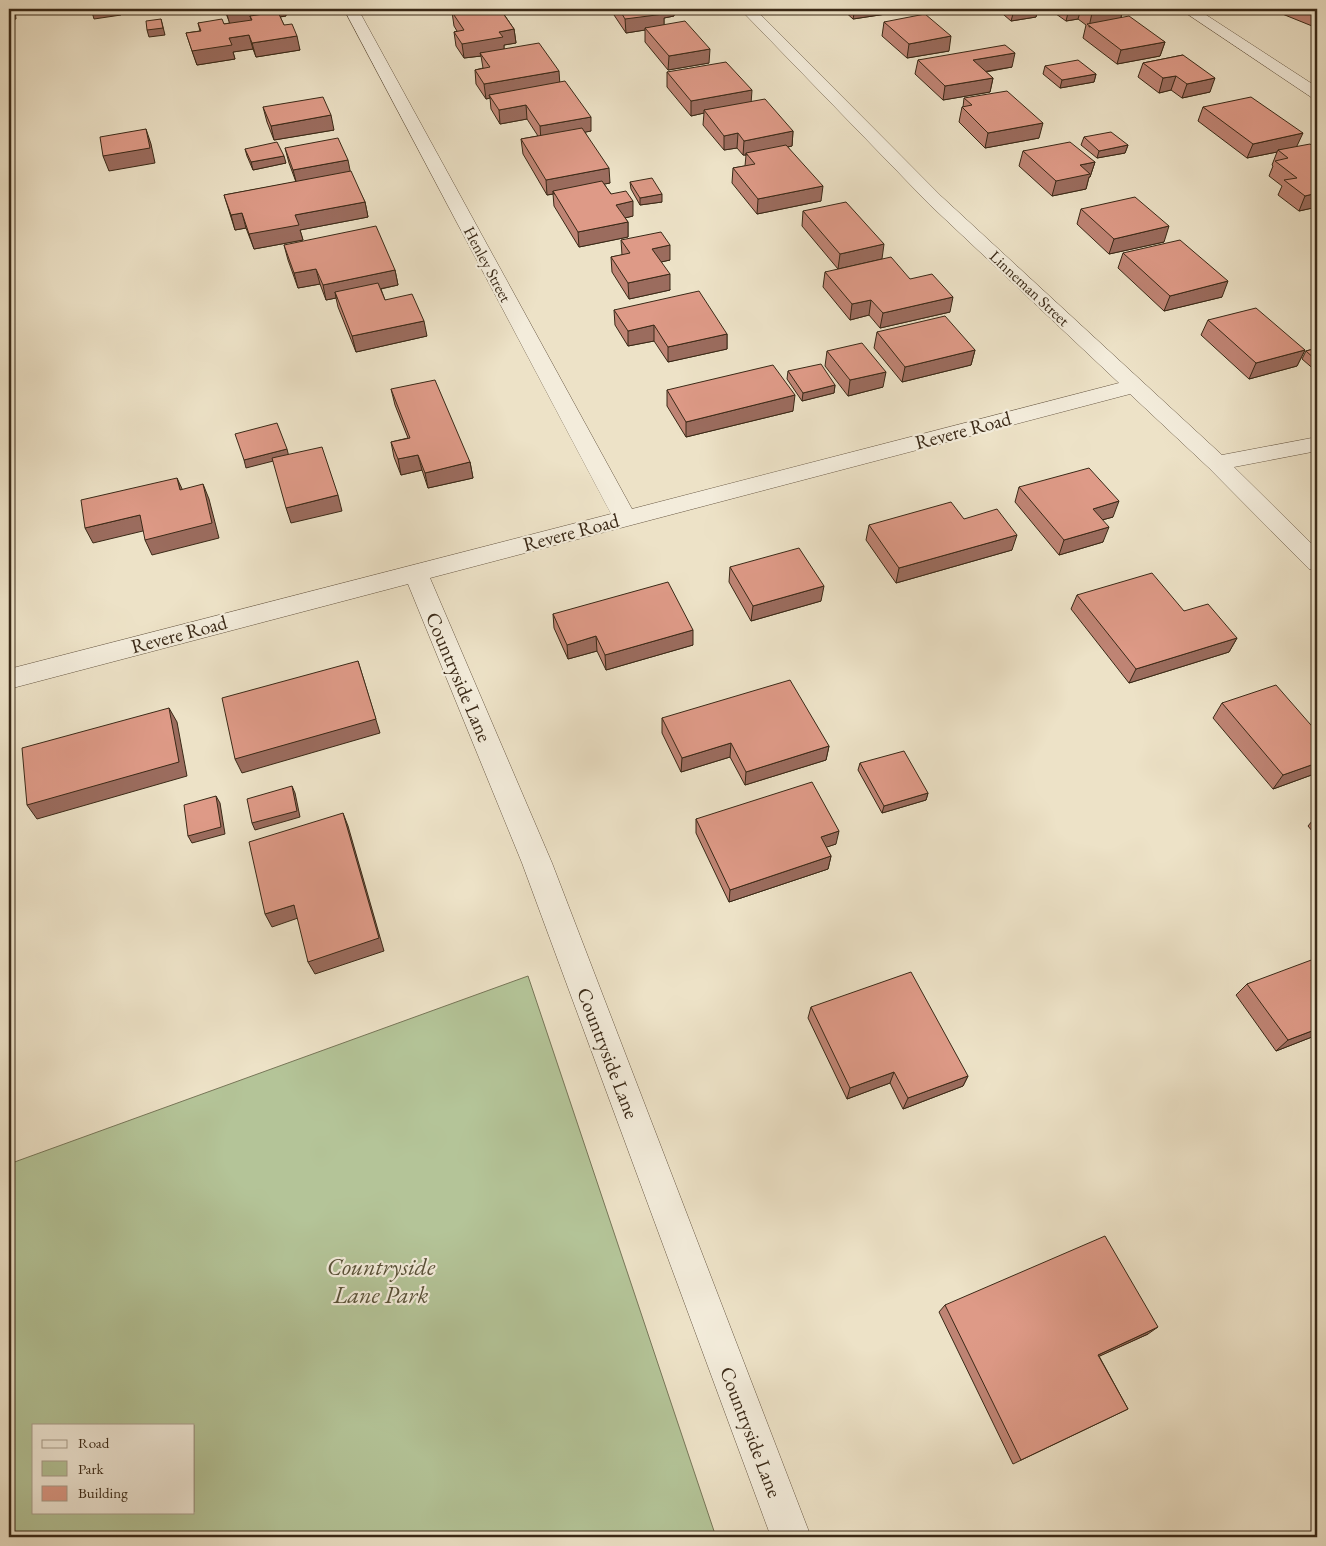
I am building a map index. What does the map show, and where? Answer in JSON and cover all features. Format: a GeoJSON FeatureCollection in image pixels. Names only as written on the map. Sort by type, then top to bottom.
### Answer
{"type":"FeatureCollection","features":[{"type":"Feature","properties":{"kind":"street","name":"Henley Street"},"geometry":{"type":"LineString","coordinates":[[351,9],[625,518]]}},
{"type":"Feature","properties":{"kind":"street","name":"Linneman Street"},"geometry":{"type":"LineString","coordinates":[[747,9],[935,200],[1217,463],[1317,563]]}},
{"type":"Feature","properties":{"kind":"street"},"geometry":{"type":"LineString","coordinates":[[1187,9],[1317,94]]}},
{"type":"Feature","properties":{"kind":"street"},"geometry":{"type":"LineString","coordinates":[[1273,64],[1300,66]]}},
{"type":"Feature","properties":{"kind":"street","name":"Revere Road"},"geometry":{"type":"LineString","coordinates":[[9,679],[1134,386]]}},
{"type":"Feature","properties":{"kind":"street"},"geometry":{"type":"LineString","coordinates":[[1217,463],[1317,444]]}},
{"type":"Feature","properties":{"kind":"street","name":"Countryside Lane"},"geometry":{"type":"LineString","coordinates":[[416,573],[537,863],[791,1537]]}},
{"type":"Feature","properties":{"kind":"green space","name":"Countryside Lane Park"},"geometry":{"type":"Polygon","coordinates":[[[528,976],[716,1537],[9,1537],[9,1164],[528,976]]]}},
{"type":"Feature","properties":{"kind":"building"},"geometry":{"type":"Polygon","coordinates":[[[91,9],[114,9],[92,12],[91,9]]]}},
{"type":"Feature","properties":{"kind":"building"},"geometry":{"type":"Polygon","coordinates":[[[472,9],[500,9],[514,29],[499,32],[503,37],[462,44],[454,32],[464,30],[452,12],[472,9]]]}},
{"type":"Feature","properties":{"kind":"building"},"geometry":{"type":"Polygon","coordinates":[[[619,9],[661,9],[664,14],[625,19],[619,9]]]}},
{"type":"Feature","properties":{"kind":"building"},"geometry":{"type":"Polygon","coordinates":[[[1006,9],[1036,9],[1038,10],[1013,14],[1006,9]]]}},
{"type":"Feature","properties":{"kind":"building"},"geometry":{"type":"Polygon","coordinates":[[[1087,9],[1114,9],[1092,13],[1087,9]]]}},
{"type":"Feature","properties":{"kind":"building"},"geometry":{"type":"Polygon","coordinates":[[[278,12],[284,25],[292,24],[297,36],[252,43],[249,35],[229,38],[232,45],[192,51],[186,33],[201,31],[198,23],[222,19],[224,24],[252,20],[250,16],[278,12]]]}},
{"type":"Feature","properties":{"kind":"building"},"geometry":{"type":"Polygon","coordinates":[[[925,14],[951,36],[909,44],[884,22],[925,14]]]}},
{"type":"Feature","properties":{"kind":"building"},"geometry":{"type":"Polygon","coordinates":[[[1129,16],[1165,42],[1121,50],[1087,24],[1129,16]]]}},
{"type":"Feature","properties":{"kind":"building"},"geometry":{"type":"Polygon","coordinates":[[[161,19],[163,28],[147,30],[146,21],[161,19]]]}},
{"type":"Feature","properties":{"kind":"building"},"geometry":{"type":"Polygon","coordinates":[[[685,21],[710,49],[669,56],[645,28],[685,21]]]}},
{"type":"Feature","properties":{"kind":"building"},"geometry":{"type":"Polygon","coordinates":[[[539,43],[559,71],[484,84],[475,70],[490,67],[480,53],[539,43]]]}},
{"type":"Feature","properties":{"kind":"building"},"geometry":{"type":"Polygon","coordinates":[[[1005,45],[1015,53],[973,60],[993,78],[945,86],[918,60],[1005,45]]]}},
{"type":"Feature","properties":{"kind":"building"},"geometry":{"type":"Polygon","coordinates":[[[1183,55],[1215,78],[1187,84],[1176,76],[1163,78],[1143,63],[1183,55]]]}},
{"type":"Feature","properties":{"kind":"building"},"geometry":{"type":"Polygon","coordinates":[[[1078,60],[1096,74],[1062,80],[1045,66],[1078,60]]]}},
{"type":"Feature","properties":{"kind":"building"},"geometry":{"type":"Polygon","coordinates":[[[726,62],[752,90],[691,101],[667,72],[726,62]]]}},
{"type":"Feature","properties":{"kind":"building"},"geometry":{"type":"Polygon","coordinates":[[[565,81],[591,117],[540,126],[526,105],[499,110],[489,95],[565,81]]]}},
{"type":"Feature","properties":{"kind":"building"},"geometry":{"type":"Polygon","coordinates":[[[1007,91],[1043,123],[988,133],[962,107],[972,105],[964,98],[1007,91]]]}},
{"type":"Feature","properties":{"kind":"building"},"geometry":{"type":"Polygon","coordinates":[[[323,97],[331,115],[271,126],[263,107],[323,97]]]}},
{"type":"Feature","properties":{"kind":"building"},"geometry":{"type":"Polygon","coordinates":[[[1251,97],[1303,133],[1253,144],[1203,107],[1251,97]]]}},
{"type":"Feature","properties":{"kind":"building"},"geometry":{"type":"Polygon","coordinates":[[[765,99],[793,131],[744,141],[738,133],[724,136],[704,110],[765,99]]]}},
{"type":"Feature","properties":{"kind":"building"},"geometry":{"type":"Polygon","coordinates":[[[582,128],[609,168],[546,180],[521,139],[582,128]]]}},
{"type":"Feature","properties":{"kind":"building"},"geometry":{"type":"Polygon","coordinates":[[[146,129],[150,148],[103,156],[100,137],[146,129]]]}},
{"type":"Feature","properties":{"kind":"building"},"geometry":{"type":"Polygon","coordinates":[[[1111,132],[1128,145],[1099,151],[1084,137],[1111,132]]]}},
{"type":"Feature","properties":{"kind":"building"},"geometry":{"type":"Polygon","coordinates":[[[338,138],[348,160],[293,170],[285,148],[338,138]]]}},
{"type":"Feature","properties":{"kind":"building"},"geometry":{"type":"Polygon","coordinates":[[[277,142],[284,156],[251,162],[245,149],[277,142]]]}},
{"type":"Feature","properties":{"kind":"building"},"geometry":{"type":"Polygon","coordinates":[[[1070,142],[1095,162],[1080,165],[1090,174],[1056,181],[1023,151],[1070,142]]]}},
{"type":"Feature","properties":{"kind":"building"},"geometry":{"type":"Polygon","coordinates":[[[1310,144],[1317,149],[1317,193],[1305,196],[1284,180],[1297,178],[1275,161],[1288,158],[1278,150],[1310,144]]]}},
{"type":"Feature","properties":{"kind":"building"},"geometry":{"type":"Polygon","coordinates":[[[786,145],[823,186],[758,199],[733,168],[755,164],[746,153],[786,145]]]}},
{"type":"Feature","properties":{"kind":"building"},"geometry":{"type":"Polygon","coordinates":[[[351,171],[365,202],[295,215],[299,225],[249,234],[242,213],[231,215],[224,195],[351,171]]]}},
{"type":"Feature","properties":{"kind":"building"},"geometry":{"type":"Polygon","coordinates":[[[652,178],[662,194],[640,198],[630,182],[652,178]]]}},
{"type":"Feature","properties":{"kind":"building"},"geometry":{"type":"Polygon","coordinates":[[[602,181],[611,194],[626,191],[633,201],[616,205],[628,222],[578,232],[553,191],[602,181]]]}},
{"type":"Feature","properties":{"kind":"building"},"geometry":{"type":"Polygon","coordinates":[[[1135,197],[1169,226],[1114,239],[1081,209],[1135,197]]]}},
{"type":"Feature","properties":{"kind":"building"},"geometry":{"type":"Polygon","coordinates":[[[846,202],[884,244],[840,254],[803,211],[846,202]]]}},
{"type":"Feature","properties":{"kind":"building"},"geometry":{"type":"Polygon","coordinates":[[[376,226],[395,270],[323,285],[316,269],[294,273],[284,245],[376,226]]]}},
{"type":"Feature","properties":{"kind":"building"},"geometry":{"type":"Polygon","coordinates":[[[661,232],[670,245],[652,249],[670,274],[628,283],[611,257],[630,253],[621,240],[661,232]]]}},
{"type":"Feature","properties":{"kind":"building"},"geometry":{"type":"Polygon","coordinates":[[[1180,240],[1228,281],[1170,296],[1123,253],[1180,240]]]}},
{"type":"Feature","properties":{"kind":"building"},"geometry":{"type":"Polygon","coordinates":[[[891,257],[910,279],[932,274],[953,297],[883,313],[871,300],[852,304],[825,272],[891,257]]]}},
{"type":"Feature","properties":{"kind":"building"},"geometry":{"type":"Polygon","coordinates":[[[378,283],[385,300],[412,294],[424,321],[352,336],[335,292],[378,283]]]}},
{"type":"Feature","properties":{"kind":"building"},"geometry":{"type":"Polygon","coordinates":[[[699,291],[727,334],[668,347],[654,325],[628,331],[614,310],[699,291]]]}},
{"type":"Feature","properties":{"kind":"building"},"geometry":{"type":"Polygon","coordinates":[[[1256,308],[1305,350],[1256,363],[1208,320],[1256,308]]]}},
{"type":"Feature","properties":{"kind":"building"},"geometry":{"type":"Polygon","coordinates":[[[945,316],[975,350],[905,367],[877,332],[945,316]]]}},
{"type":"Feature","properties":{"kind":"building"},"geometry":{"type":"Polygon","coordinates":[[[862,343],[886,372],[850,380],[827,351],[862,343]]]}},
{"type":"Feature","properties":{"kind":"building"},"geometry":{"type":"Polygon","coordinates":[[[1317,348],[1317,361],[1306,351],[1317,348]]]}},
{"type":"Feature","properties":{"kind":"building"},"geometry":{"type":"Polygon","coordinates":[[[821,364],[835,385],[803,393],[788,371],[821,364]]]}},
{"type":"Feature","properties":{"kind":"building"},"geometry":{"type":"Polygon","coordinates":[[[773,365],[795,395],[686,422],[667,390],[773,365]]]}},
{"type":"Feature","properties":{"kind":"building"},"geometry":{"type":"Polygon","coordinates":[[[435,380],[470,462],[425,473],[418,455],[398,459],[391,442],[410,438],[391,389],[435,380]]]}},
{"type":"Feature","properties":{"kind":"building"},"geometry":{"type":"Polygon","coordinates":[[[277,423],[287,449],[244,460],[235,434],[277,423]]]}},
{"type":"Feature","properties":{"kind":"building"},"geometry":{"type":"Polygon","coordinates":[[[322,447],[338,495],[286,508],[272,458],[322,447]]]}},
{"type":"Feature","properties":{"kind":"building"},"geometry":{"type":"Polygon","coordinates":[[[1089,468],[1119,501],[1093,509],[1109,527],[1064,540],[1019,487],[1089,468]]]}},
{"type":"Feature","properties":{"kind":"building"},"geometry":{"type":"Polygon","coordinates":[[[177,478],[180,490],[203,484],[212,523],[145,540],[140,515],[85,528],[81,500],[177,478]]]}},
{"type":"Feature","properties":{"kind":"building"},"geometry":{"type":"Polygon","coordinates":[[[951,502],[964,519],[997,509],[1017,535],[899,568],[869,525],[951,502]]]}},
{"type":"Feature","properties":{"kind":"building"},"geometry":{"type":"Polygon","coordinates":[[[799,548],[824,586],[753,606],[730,567],[799,548]]]}},
{"type":"Feature","properties":{"kind":"building"},"geometry":{"type":"Polygon","coordinates":[[[1152,573],[1184,611],[1208,604],[1237,638],[1136,669],[1077,595],[1152,573]]]}},
{"type":"Feature","properties":{"kind":"building"},"geometry":{"type":"Polygon","coordinates":[[[668,582],[693,630],[605,655],[596,636],[567,645],[553,614],[668,582]]]}},
{"type":"Feature","properties":{"kind":"building"},"geometry":{"type":"Polygon","coordinates":[[[358,661],[376,719],[235,759],[222,698],[358,661]]]}},
{"type":"Feature","properties":{"kind":"building"},"geometry":{"type":"Polygon","coordinates":[[[790,680],[829,746],[746,772],[731,743],[682,758],[662,718],[790,680]]]}},
{"type":"Feature","properties":{"kind":"building"},"geometry":{"type":"Polygon","coordinates":[[[1276,685],[1317,732],[1317,763],[1283,775],[1222,703],[1276,685]]]}},
{"type":"Feature","properties":{"kind":"building"},"geometry":{"type":"Polygon","coordinates":[[[169,708],[179,762],[27,805],[22,748],[169,708]]]}},
{"type":"Feature","properties":{"kind":"building"},"geometry":{"type":"Polygon","coordinates":[[[904,751],[928,793],[884,806],[860,763],[904,751]]]}},
{"type":"Feature","properties":{"kind":"building"},"geometry":{"type":"Polygon","coordinates":[[[812,782],[839,831],[821,837],[831,856],[730,890],[696,819],[812,782]]]}},
{"type":"Feature","properties":{"kind":"building"},"geometry":{"type":"Polygon","coordinates":[[[292,786],[297,811],[252,823],[247,799],[292,786]]]}},
{"type":"Feature","properties":{"kind":"building"},"geometry":{"type":"Polygon","coordinates":[[[216,796],[221,827],[188,836],[184,805],[216,796]]]}},
{"type":"Feature","properties":{"kind":"building"},"geometry":{"type":"Polygon","coordinates":[[[343,813],[379,938],[308,962],[294,905],[265,914],[249,842],[343,813]]]}},
{"type":"Feature","properties":{"kind":"building"},"geometry":{"type":"Polygon","coordinates":[[[1314,959],[1317,963],[1317,1029],[1288,1040],[1247,984],[1314,959]]]}},
{"type":"Feature","properties":{"kind":"building"},"geometry":{"type":"Polygon","coordinates":[[[911,972],[968,1076],[908,1098],[894,1072],[850,1088],[811,1007],[911,972]]]}},
{"type":"Feature","properties":{"kind":"building"},"geometry":{"type":"Polygon","coordinates":[[[1105,1236],[1158,1327],[1098,1355],[1128,1409],[1021,1460],[945,1305],[1105,1236]]]}}]}
